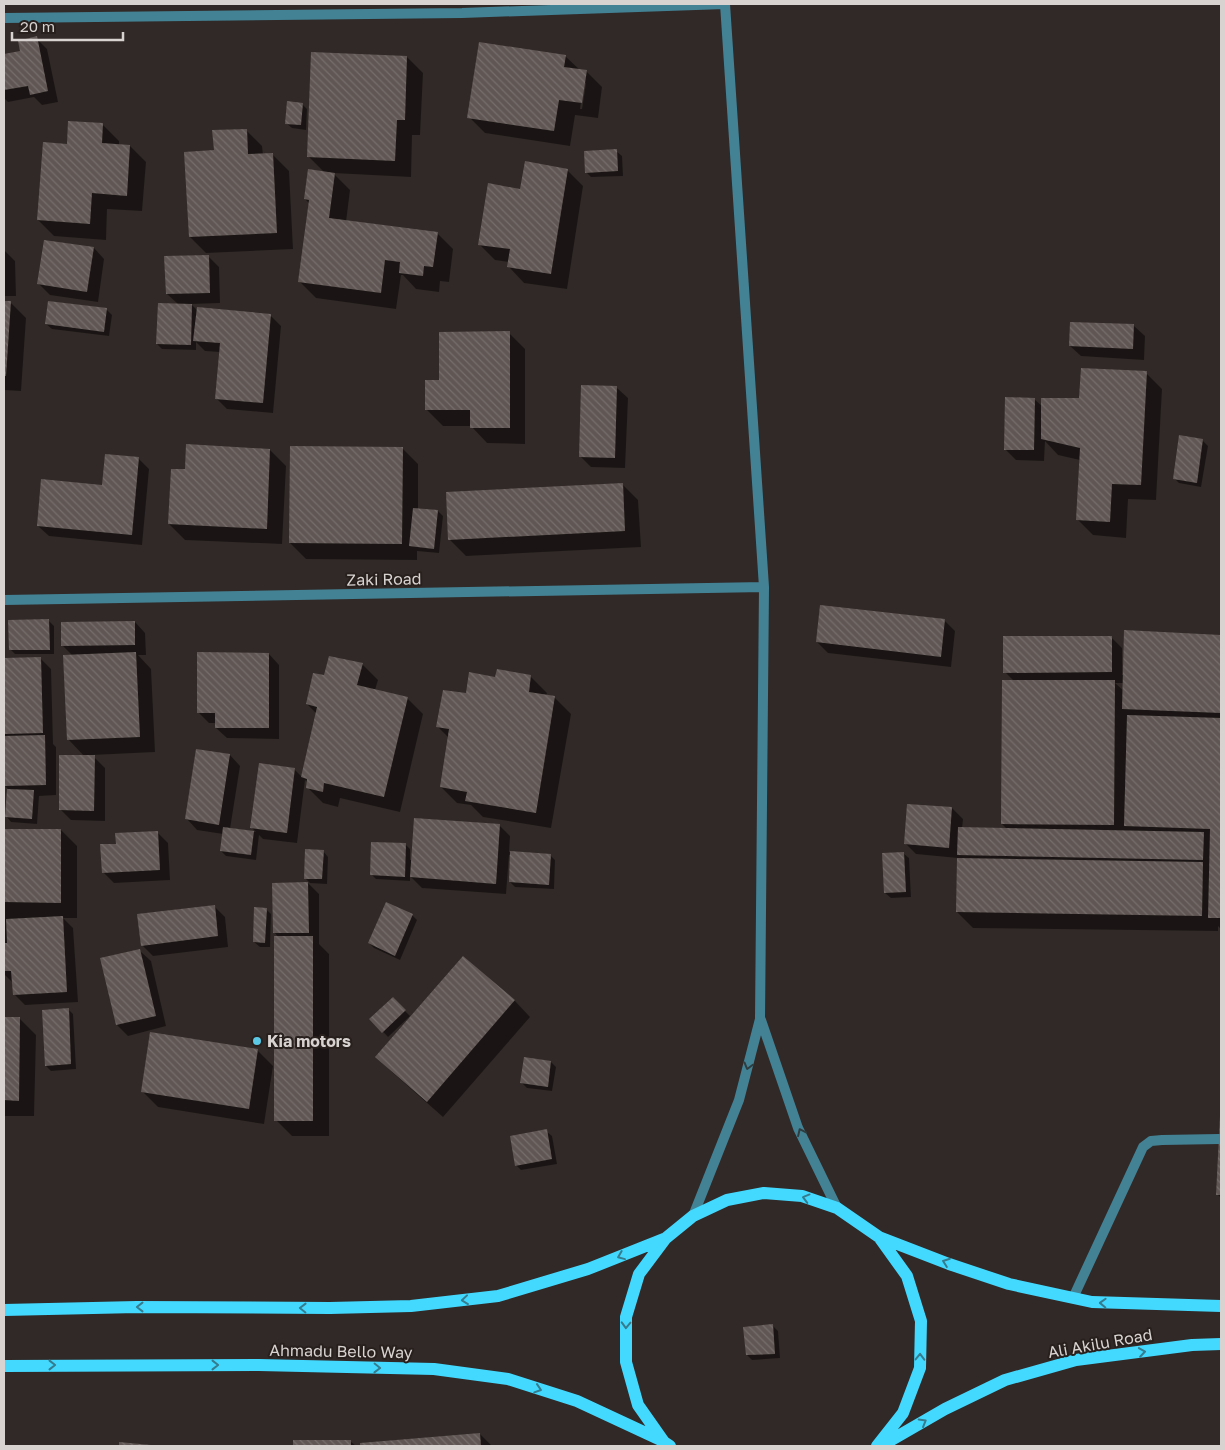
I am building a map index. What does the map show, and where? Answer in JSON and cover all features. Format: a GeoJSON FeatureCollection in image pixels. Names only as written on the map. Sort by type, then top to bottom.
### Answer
{"type":"FeatureCollection","features":[{"type":"Feature","properties":{"kind":"main road"},"geometry":{"type":"LineString","coordinates":[[667,1444],[638,1405],[626,1362],[626,1317],[640,1274],[666,1238],[693,1216],[727,1200],[764,1193],[802,1196],[837,1208],[879,1237],[907,1276],[921,1321],[920,1368],[904,1413],[877,1446]]}},
{"type":"Feature","properties":{"kind":"main road","name":"Ali Akilu Road"},"geometry":{"type":"LineString","coordinates":[[879,1237],[1008,1284],[1092,1302],[1221,1306]]}},
{"type":"Feature","properties":{"kind":"main road"},"geometry":{"type":"LineString","coordinates":[[4,1310],[137,1306],[330,1308],[411,1306],[498,1296],[588,1269],[666,1238]]}},
{"type":"Feature","properties":{"kind":"main road","name":"Ali Akilu Road"},"geometry":{"type":"LineString","coordinates":[[881,1446],[945,1409],[1005,1380],[1076,1360],[1192,1345],[1221,1344]]}},
{"type":"Feature","properties":{"kind":"main road","name":"Ahmadu Bello Way"},"geometry":{"type":"LineString","coordinates":[[4,1366],[259,1365],[434,1369],[508,1379],[577,1402],[667,1444]]}},
{"type":"Feature","properties":{"kind":"street"},"geometry":{"type":"LineString","coordinates":[[4,18],[462,13],[724,4],[764,587],[760,1019],[739,1100],[693,1216]]}},
{"type":"Feature","properties":{"kind":"street","name":"Zaki Road"},"geometry":{"type":"LineString","coordinates":[[4,600],[764,587]]}},
{"type":"Feature","properties":{"kind":"street"},"geometry":{"type":"LineString","coordinates":[[760,1019],[798,1128],[837,1208]]}},
{"type":"Feature","properties":{"kind":"street"},"geometry":{"type":"LineString","coordinates":[[1073,1298],[1143,1147],[1151,1141],[1218,1139]]}},
{"type":"Feature","properties":{"kind":"building"},"geometry":{"type":"Polygon","coordinates":[[[37,36],[48,91],[30,95],[28,86],[4,90],[4,54],[20,51],[18,41],[37,36]]]}},
{"type":"Feature","properties":{"kind":"building"},"geometry":{"type":"Polygon","coordinates":[[[479,42],[566,55],[564,67],[587,70],[582,103],[559,100],[554,131],[467,118],[479,42]]]}},
{"type":"Feature","properties":{"kind":"building"},"geometry":{"type":"Polygon","coordinates":[[[311,52],[407,56],[405,120],[397,120],[395,161],[307,157],[311,52]]]}},
{"type":"Feature","properties":{"kind":"building"},"geometry":{"type":"Polygon","coordinates":[[[287,101],[303,103],[301,125],[285,124],[287,101]]]}},
{"type":"Feature","properties":{"kind":"building"},"geometry":{"type":"Polygon","coordinates":[[[68,121],[103,123],[102,143],[130,145],[127,196],[92,193],[90,224],[37,220],[43,142],[67,144],[68,121]]]}},
{"type":"Feature","properties":{"kind":"building"},"geometry":{"type":"Polygon","coordinates":[[[247,129],[248,154],[273,153],[277,233],[189,237],[184,152],[214,150],[212,130],[247,129]]]}},
{"type":"Feature","properties":{"kind":"building"},"geometry":{"type":"Polygon","coordinates":[[[617,149],[618,171],[585,173],[584,151],[617,149]]]}},
{"type":"Feature","properties":{"kind":"building"},"geometry":{"type":"Polygon","coordinates":[[[525,161],[568,169],[551,274],[507,267],[510,249],[478,245],[488,183],[520,189],[525,161]]]}},
{"type":"Feature","properties":{"kind":"building"},"geometry":{"type":"Polygon","coordinates":[[[308,169],[335,173],[329,218],[438,232],[433,267],[424,266],[423,276],[399,273],[400,262],[385,260],[381,293],[298,282],[309,200],[304,199],[308,169]]]}},
{"type":"Feature","properties":{"kind":"building"},"geometry":{"type":"Polygon","coordinates":[[[44,240],[94,247],[87,292],[37,284],[44,240]]]}},
{"type":"Feature","properties":{"kind":"building"},"geometry":{"type":"Polygon","coordinates":[[[209,255],[210,293],[166,294],[164,256],[209,255]]]}},
{"type":"Feature","properties":{"kind":"building"},"geometry":{"type":"Polygon","coordinates":[[[4,301],[11,301],[6,376],[4,376],[4,301]]]}},
{"type":"Feature","properties":{"kind":"building"},"geometry":{"type":"Polygon","coordinates":[[[48,301],[107,308],[104,332],[45,324],[48,301]]]}},
{"type":"Feature","properties":{"kind":"building"},"geometry":{"type":"Polygon","coordinates":[[[158,303],[192,304],[191,345],[156,344],[158,303]]]}},
{"type":"Feature","properties":{"kind":"building"},"geometry":{"type":"Polygon","coordinates":[[[197,307],[271,314],[263,403],[215,399],[220,343],[193,341],[197,307]]]}},
{"type":"Feature","properties":{"kind":"building"},"geometry":{"type":"Polygon","coordinates":[[[1070,322],[1134,324],[1133,349],[1069,346],[1070,322]]]}},
{"type":"Feature","properties":{"kind":"building"},"geometry":{"type":"Polygon","coordinates":[[[510,331],[510,428],[470,428],[470,410],[425,410],[425,380],[439,380],[439,332],[510,331]]]}},
{"type":"Feature","properties":{"kind":"building"},"geometry":{"type":"Polygon","coordinates":[[[1081,368],[1147,371],[1141,485],[1112,484],[1110,522],[1076,520],[1080,448],[1041,439],[1041,398],[1079,398],[1081,368]]]}},
{"type":"Feature","properties":{"kind":"building"},"geometry":{"type":"Polygon","coordinates":[[[581,385],[617,386],[615,458],[579,457],[581,385]]]}},
{"type":"Feature","properties":{"kind":"building"},"geometry":{"type":"Polygon","coordinates":[[[1005,397],[1035,398],[1034,450],[1004,450],[1005,397]]]}},
{"type":"Feature","properties":{"kind":"building"},"geometry":{"type":"Polygon","coordinates":[[[1179,435],[1203,439],[1197,483],[1173,479],[1179,435]]]}},
{"type":"Feature","properties":{"kind":"building"},"geometry":{"type":"Polygon","coordinates":[[[186,444],[270,449],[267,529],[168,524],[171,469],[185,469],[186,444]]]}},
{"type":"Feature","properties":{"kind":"building"},"geometry":{"type":"Polygon","coordinates":[[[290,446],[403,447],[402,544],[289,543],[290,446]]]}},
{"type":"Feature","properties":{"kind":"building"},"geometry":{"type":"Polygon","coordinates":[[[105,454],[139,457],[132,535],[37,526],[41,479],[102,485],[105,454]]]}},
{"type":"Feature","properties":{"kind":"building"},"geometry":{"type":"Polygon","coordinates":[[[623,483],[625,531],[448,540],[446,492],[623,483]]]}},
{"type":"Feature","properties":{"kind":"building"},"geometry":{"type":"Polygon","coordinates":[[[413,508],[438,510],[434,549],[409,546],[413,508]]]}},
{"type":"Feature","properties":{"kind":"building"},"geometry":{"type":"Polygon","coordinates":[[[820,605],[945,619],[941,657],[816,642],[820,605]]]}},
{"type":"Feature","properties":{"kind":"building"},"geometry":{"type":"Polygon","coordinates":[[[49,619],[50,650],[9,650],[8,620],[49,619]]]}},
{"type":"Feature","properties":{"kind":"building"},"geometry":{"type":"Polygon","coordinates":[[[135,621],[135,645],[61,646],[61,622],[135,621]]]}},
{"type":"Feature","properties":{"kind":"building"},"geometry":{"type":"Polygon","coordinates":[[[1124,630],[1221,635],[1221,713],[1122,709],[1124,630]]]}},
{"type":"Feature","properties":{"kind":"building"},"geometry":{"type":"Polygon","coordinates":[[[1003,636],[1112,636],[1112,672],[1003,673],[1003,636]]]}},
{"type":"Feature","properties":{"kind":"building"},"geometry":{"type":"Polygon","coordinates":[[[136,652],[140,737],[67,740],[63,655],[136,652]]]}},
{"type":"Feature","properties":{"kind":"building"},"geometry":{"type":"Polygon","coordinates":[[[197,652],[269,653],[269,728],[215,728],[215,713],[197,713],[197,652]]]}},
{"type":"Feature","properties":{"kind":"building"},"geometry":{"type":"Polygon","coordinates":[[[329,656],[363,663],[357,685],[408,697],[384,797],[324,783],[323,792],[306,788],[307,779],[301,777],[317,707],[306,704],[313,673],[324,675],[329,656]]]}},
{"type":"Feature","properties":{"kind":"building"},"geometry":{"type":"Polygon","coordinates":[[[41,657],[43,733],[4,734],[4,658],[41,657]]]}},
{"type":"Feature","properties":{"kind":"building"},"geometry":{"type":"Polygon","coordinates":[[[497,669],[531,675],[529,692],[555,696],[536,813],[465,801],[467,792],[440,787],[449,729],[436,727],[443,690],[466,693],[469,672],[495,677],[497,669]]]}},
{"type":"Feature","properties":{"kind":"building"},"geometry":{"type":"Polygon","coordinates":[[[1002,680],[1115,680],[1114,825],[1001,824],[1002,680]]]}},
{"type":"Feature","properties":{"kind":"building"},"geometry":{"type":"Polygon","coordinates":[[[1127,715],[1221,718],[1221,918],[1208,918],[1210,829],[1124,826],[1127,715]]]}},
{"type":"Feature","properties":{"kind":"building"},"geometry":{"type":"Polygon","coordinates":[[[45,735],[46,785],[4,786],[4,736],[45,735]]]}},
{"type":"Feature","properties":{"kind":"building"},"geometry":{"type":"Polygon","coordinates":[[[196,749],[230,754],[219,825],[185,819],[196,749]]]}},
{"type":"Feature","properties":{"kind":"building"},"geometry":{"type":"Polygon","coordinates":[[[59,755],[95,755],[94,811],[59,810],[59,755]]]}},
{"type":"Feature","properties":{"kind":"building"},"geometry":{"type":"Polygon","coordinates":[[[259,763],[295,768],[287,833],[250,828],[259,763]]]}},
{"type":"Feature","properties":{"kind":"building"},"geometry":{"type":"Polygon","coordinates":[[[7,789],[34,790],[32,819],[5,817],[7,789]]]}},
{"type":"Feature","properties":{"kind":"building"},"geometry":{"type":"Polygon","coordinates":[[[907,804],[952,807],[949,848],[904,844],[907,804]]]}},
{"type":"Feature","properties":{"kind":"building"},"geometry":{"type":"Polygon","coordinates":[[[414,818],[500,824],[496,884],[410,877],[414,818]]]}},
{"type":"Feature","properties":{"kind":"building"},"geometry":{"type":"Polygon","coordinates":[[[223,827],[254,831],[251,855],[220,851],[223,827]]]}},
{"type":"Feature","properties":{"kind":"building"},"geometry":{"type":"Polygon","coordinates":[[[958,827],[1204,832],[1203,860],[957,855],[958,827]]]}},
{"type":"Feature","properties":{"kind":"building"},"geometry":{"type":"Polygon","coordinates":[[[4,829],[61,829],[61,903],[4,902],[4,829]]]}},
{"type":"Feature","properties":{"kind":"building"},"geometry":{"type":"Polygon","coordinates":[[[158,831],[160,870],[102,873],[100,844],[116,844],[115,833],[158,831]]]}},
{"type":"Feature","properties":{"kind":"building"},"geometry":{"type":"Polygon","coordinates":[[[371,842],[406,843],[405,877],[370,875],[371,842]]]}},
{"type":"Feature","properties":{"kind":"building"},"geometry":{"type":"Polygon","coordinates":[[[305,849],[324,850],[322,879],[304,879],[305,849]]]}},
{"type":"Feature","properties":{"kind":"building"},"geometry":{"type":"Polygon","coordinates":[[[510,851],[551,854],[549,885],[509,882],[510,851]]]}},
{"type":"Feature","properties":{"kind":"building"},"geometry":{"type":"Polygon","coordinates":[[[904,852],[906,892],[884,893],[882,853],[904,852]]]}},
{"type":"Feature","properties":{"kind":"building"},"geometry":{"type":"Polygon","coordinates":[[[957,858],[1203,862],[1202,916],[956,912],[957,858]]]}},
{"type":"Feature","properties":{"kind":"building"},"geometry":{"type":"Polygon","coordinates":[[[308,882],[309,933],[273,933],[272,883],[308,882]]]}},
{"type":"Feature","properties":{"kind":"building"},"geometry":{"type":"Polygon","coordinates":[[[386,902],[413,914],[395,956],[368,943],[386,902]]]}},
{"type":"Feature","properties":{"kind":"building"},"geometry":{"type":"Polygon","coordinates":[[[215,905],[218,936],[141,946],[137,914],[215,905]]]}},
{"type":"Feature","properties":{"kind":"building"},"geometry":{"type":"Polygon","coordinates":[[[254,907],[267,908],[265,943],[253,942],[254,907]]]}},
{"type":"Feature","properties":{"kind":"building"},"geometry":{"type":"Polygon","coordinates":[[[63,916],[67,992],[13,995],[11,971],[4,971],[4,943],[7,943],[6,919],[63,916]]]}},
{"type":"Feature","properties":{"kind":"building"},"geometry":{"type":"Polygon","coordinates":[[[274,936],[313,936],[313,1121],[274,1121],[274,936]]]}},
{"type":"Feature","properties":{"kind":"building"},"geometry":{"type":"Polygon","coordinates":[[[140,949],[156,1016],[116,1025],[100,958],[140,949]]]}},
{"type":"Feature","properties":{"kind":"building"},"geometry":{"type":"Polygon","coordinates":[[[463,956],[515,1000],[427,1102],[375,1057],[463,956]]]}},
{"type":"Feature","properties":{"kind":"building"},"geometry":{"type":"Polygon","coordinates":[[[393,997],[406,1010],[382,1033],[369,1019],[393,997]]]}},
{"type":"Feature","properties":{"kind":"building"},"geometry":{"type":"Polygon","coordinates":[[[69,1008],[71,1064],[45,1066],[42,1010],[69,1008]]]}},
{"type":"Feature","properties":{"kind":"building"},"geometry":{"type":"Polygon","coordinates":[[[4,1017],[20,1017],[19,1101],[4,1100],[4,1017]]]}},
{"type":"Feature","properties":{"kind":"building"},"geometry":{"type":"Polygon","coordinates":[[[150,1032],[258,1049],[249,1109],[141,1092],[150,1032]]]}},
{"type":"Feature","properties":{"kind":"building"},"geometry":{"type":"Polygon","coordinates":[[[524,1057],[551,1061],[548,1087],[520,1083],[524,1057]]]}},
{"type":"Feature","properties":{"kind":"building"},"geometry":{"type":"Polygon","coordinates":[[[1220,1116],[1221,1195],[1216,1195],[1220,1116]]]}},
{"type":"Feature","properties":{"kind":"building"},"geometry":{"type":"Polygon","coordinates":[[[547,1129],[552,1159],[515,1166],[510,1136],[547,1129]]]}},
{"type":"Feature","properties":{"kind":"building"},"geometry":{"type":"Polygon","coordinates":[[[773,1324],[775,1354],[746,1355],[743,1327],[773,1324]]]}},
{"type":"Feature","properties":{"kind":"building"},"geometry":{"type":"Polygon","coordinates":[[[480,1433],[481,1446],[360,1446],[360,1443],[480,1433]]]}},
{"type":"Feature","properties":{"kind":"building"},"geometry":{"type":"Polygon","coordinates":[[[293,1440],[351,1440],[351,1446],[293,1446],[293,1440]]]}},
{"type":"Feature","properties":{"kind":"building"},"geometry":{"type":"Polygon","coordinates":[[[119,1442],[151,1445],[119,1446],[119,1442]]]}},
{"type":"Feature","properties":{"kind":"place","name":"Kia motors"},"geometry":{"type":"Point","coordinates":[257,1041]}}]}
